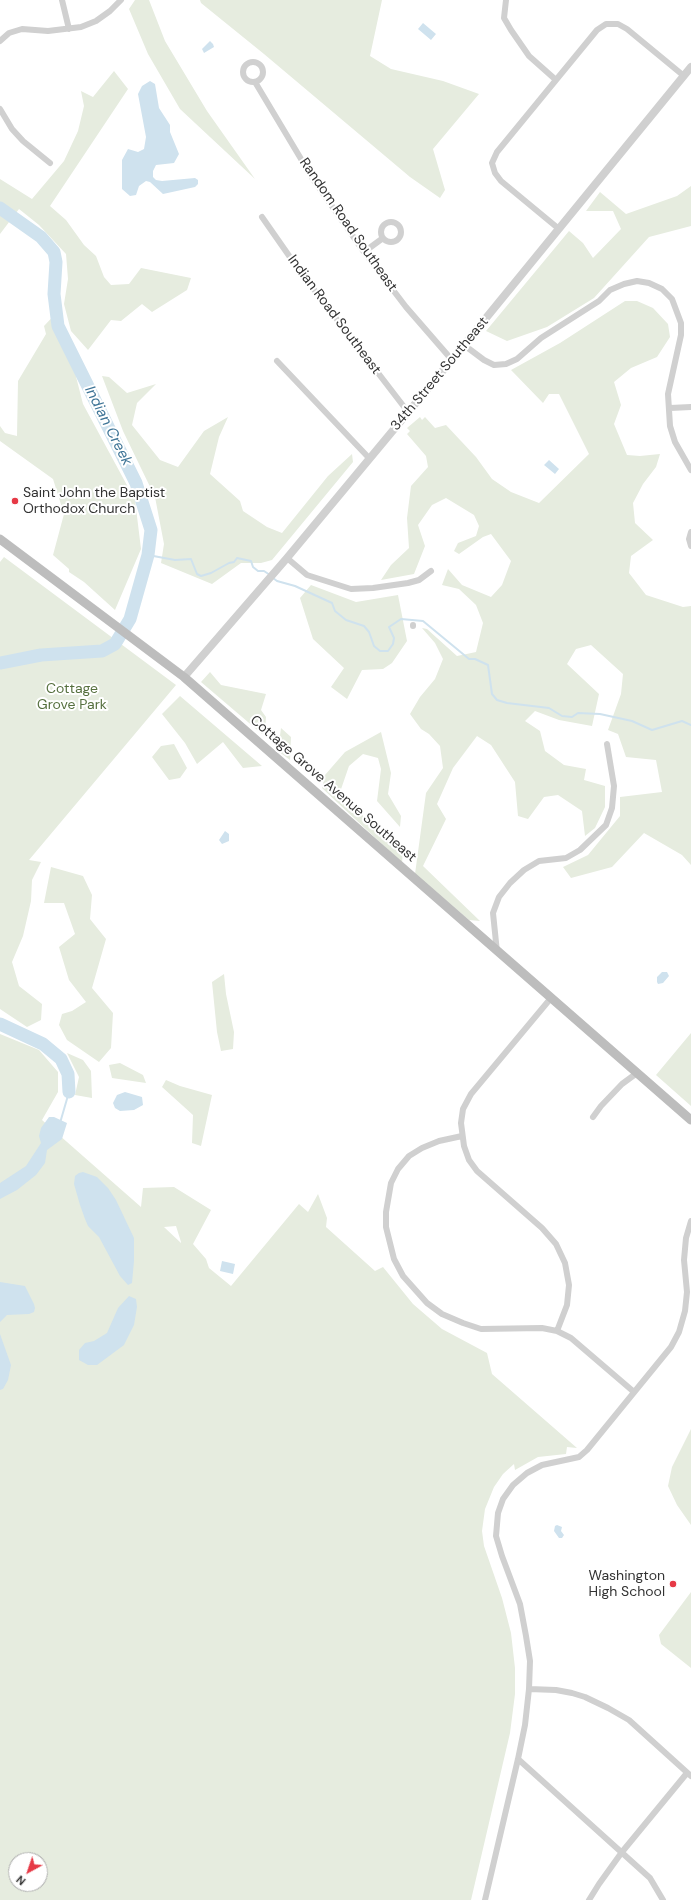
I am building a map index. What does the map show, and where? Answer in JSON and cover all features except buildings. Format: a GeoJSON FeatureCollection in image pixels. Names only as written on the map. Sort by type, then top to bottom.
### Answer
{"type":"FeatureCollection","features":[{"type":"Feature","properties":{"kind":"main road","name":"Cottage Grove Avenue Southeast"},"geometry":{"type":"LineString","coordinates":[[0,539],[184,677],[691,1120]]}},
{"type":"Feature","properties":{"kind":"street"},"geometry":{"type":"LineString","coordinates":[[62,0],[69,29]]}},
{"type":"Feature","properties":{"kind":"street"},"geometry":{"type":"LineString","coordinates":[[0,42],[10,33],[22,29],[48,31],[69,29],[96,21],[110,11],[121,0]]}},
{"type":"Feature","properties":{"kind":"street"},"geometry":{"type":"LineString","coordinates":[[506,0],[504,18],[511,30],[529,56],[556,80]]}},
{"type":"Feature","properties":{"kind":"street"},"geometry":{"type":"LineString","coordinates":[[559,229],[501,181],[495,173],[492,163],[497,152],[597,30],[606,24],[618,24],[627,29],[684,76]]}},
{"type":"Feature","properties":{"kind":"street","name":"34th Street Southeast"},"geometry":{"type":"LineString","coordinates":[[184,677],[287,558],[452,360],[691,67]]}},
{"type":"Feature","properties":{"kind":"street","name":"Random Road Southeast"},"geometry":{"type":"LineString","coordinates":[[255,82],[313,178],[364,252],[406,307],[452,360]]}},
{"type":"Feature","properties":{"kind":"street"},"geometry":{"type":"LineString","coordinates":[[0,109],[12,129],[23,141],[50,163]]}},
{"type":"Feature","properties":{"kind":"street","name":"Indian Road Southeast"},"geometry":{"type":"LineString","coordinates":[[262,218],[299,270],[408,412]]}},
{"type":"Feature","properties":{"kind":"street"},"geometry":{"type":"LineString","coordinates":[[364,252],[383,238]]}},
{"type":"Feature","properties":{"kind":"street"},"geometry":{"type":"LineString","coordinates":[[464,345],[494,365],[506,364],[517,359],[541,338],[599,301],[610,290],[624,284],[637,281],[662,289],[672,299],[681,324],[670,383],[670,426],[676,442],[691,470]]}},
{"type":"Feature","properties":{"kind":"street"},"geometry":{"type":"LineString","coordinates":[[277,361],[370,458]]}},
{"type":"Feature","properties":{"kind":"street"},"geometry":{"type":"LineString","coordinates":[[670,408],[691,407]]}},
{"type":"Feature","properties":{"kind":"street"},"geometry":{"type":"LineString","coordinates":[[691,532],[689,539],[691,546]]}},
{"type":"Feature","properties":{"kind":"street"},"geometry":{"type":"LineString","coordinates":[[287,558],[307,575],[351,589],[373,588],[408,583],[419,580],[431,572]]}},
{"type":"Feature","properties":{"kind":"street"},"geometry":{"type":"LineString","coordinates":[[497,952],[493,913],[499,897],[510,883],[524,870],[539,861],[566,858],[580,850],[606,825],[612,808],[614,786],[607,744]]}},
{"type":"Feature","properties":{"kind":"street"},"geometry":{"type":"LineString","coordinates":[[551,998],[471,1094],[464,1109],[461,1123],[464,1146],[469,1160],[477,1171],[542,1228],[556,1244],[565,1263],[569,1285],[567,1305],[557,1331]]}},
{"type":"Feature","properties":{"kind":"street"},"geometry":{"type":"LineString","coordinates":[[593,1117],[601,1106],[622,1084],[637,1073]]}},
{"type":"Feature","properties":{"kind":"street"},"geometry":{"type":"LineString","coordinates":[[462,1136],[422,1148],[409,1156],[398,1170],[391,1183],[386,1212],[389,1243],[394,1259],[403,1276],[427,1303],[442,1314],[462,1323],[481,1329],[504,1330],[526,1328],[557,1331],[571,1338],[586,1349],[634,1392]]}},
{"type":"Feature","properties":{"kind":"street"},"geometry":{"type":"LineString","coordinates":[[485,1900],[518,1759],[525,1725],[529,1689],[530,1661],[520,1604],[496,1536],[500,1506],[513,1485],[527,1473],[542,1465],[579,1457],[587,1450],[671,1347],[679,1332],[688,1305],[688,1277],[684,1260],[686,1238],[691,1221]]}},
{"type":"Feature","properties":{"kind":"street"},"geometry":{"type":"LineString","coordinates":[[529,1689],[556,1690],[572,1693],[585,1697],[608,1708],[629,1720],[689,1774],[622,1852],[589,1900]]}},
{"type":"Feature","properties":{"kind":"street"},"geometry":{"type":"LineString","coordinates":[[518,1759],[650,1878],[663,1900]]}},
{"type":"Feature","properties":{"kind":"green space"},"geometry":{"type":"Polygon","coordinates":[[[135,0],[149,0],[165,41],[207,111],[255,179],[180,109],[148,54],[129,9],[135,0]]]}},
{"type":"Feature","properties":{"kind":"green space"},"geometry":{"type":"Polygon","coordinates":[[[200,0],[382,0],[370,56],[391,69],[443,81],[479,94],[433,149],[445,190],[440,198],[410,177],[201,3],[200,0]]]}},
{"type":"Feature","properties":{"kind":"green space"},"geometry":{"type":"Polygon","coordinates":[[[114,71],[128,89],[50,206],[66,220],[84,245],[96,256],[104,277],[111,285],[129,284],[141,268],[191,278],[187,290],[152,312],[142,304],[121,321],[111,320],[88,350],[71,331],[64,304],[68,279],[66,254],[39,225],[19,209],[0,234],[0,179],[32,199],[64,161],[78,131],[84,106],[81,91],[93,97],[114,71]]]}},
{"type":"Feature","properties":{"kind":"green space"},"geometry":{"type":"Polygon","coordinates":[[[691,186],[691,226],[649,237],[594,298],[547,327],[507,341],[486,331],[569,231],[583,243],[593,258],[621,229],[613,211],[586,211],[600,192],[626,214],[677,196],[691,186]]]}},
{"type":"Feature","properties":{"kind":"green space"},"geometry":{"type":"Polygon","coordinates":[[[625,301],[637,301],[653,308],[668,324],[670,337],[657,357],[631,368],[614,382],[621,405],[614,424],[627,455],[640,456],[660,454],[656,467],[643,484],[633,503],[635,523],[653,540],[631,556],[629,573],[646,595],[683,607],[691,606],[691,865],[682,855],[644,833],[612,867],[571,878],[563,867],[588,855],[620,816],[620,797],[662,792],[656,760],[626,757],[618,734],[608,730],[621,694],[623,674],[591,645],[576,649],[567,664],[599,694],[592,726],[559,720],[535,711],[525,721],[540,731],[545,751],[564,765],[586,769],[584,780],[605,786],[605,807],[595,828],[585,836],[582,811],[558,795],[544,797],[528,819],[518,816],[515,782],[491,745],[477,736],[453,768],[437,804],[446,819],[423,866],[480,921],[469,920],[415,874],[426,793],[443,768],[440,746],[429,734],[421,729],[410,714],[420,697],[435,679],[443,659],[435,643],[422,628],[427,629],[457,656],[476,652],[483,623],[476,605],[459,589],[442,585],[448,569],[462,585],[491,597],[502,585],[511,561],[491,534],[483,537],[459,554],[454,551],[458,543],[476,536],[479,526],[474,515],[446,498],[432,505],[418,525],[425,546],[414,574],[381,580],[391,565],[409,548],[407,518],[411,486],[428,467],[426,456],[407,434],[410,431],[407,428],[420,417],[422,420],[425,417],[435,428],[446,425],[476,457],[492,479],[511,492],[539,503],[589,454],[559,394],[549,394],[543,403],[511,370],[560,343],[625,301]]]}},
{"type":"Feature","properties":{"kind":"green space"},"geometry":{"type":"Polygon","coordinates":[[[59,310],[83,404],[135,500],[141,549],[115,610],[84,582],[69,572],[69,569],[53,555],[64,514],[53,479],[0,441],[0,426],[5,433],[17,436],[18,381],[46,334],[44,326],[59,310]]]}},
{"type":"Feature","properties":{"kind":"green space"},"geometry":{"type":"Polygon","coordinates":[[[102,376],[109,377],[127,393],[156,384],[137,403],[132,425],[160,460],[178,467],[204,431],[228,417],[219,437],[210,474],[240,501],[243,511],[267,527],[282,533],[328,476],[352,454],[353,462],[272,560],[261,563],[241,563],[212,584],[161,563],[164,544],[155,497],[123,431],[102,376]]]}},
{"type":"Feature","properties":{"kind":"green space","name":"Cottage Grove Park"},"geometry":{"type":"Polygon","coordinates":[[[4,557],[176,685],[29,860],[41,862],[32,880],[31,901],[23,936],[12,962],[19,986],[42,1004],[41,1020],[27,1027],[0,1009],[0,562],[4,557]]]}},
{"type":"Feature","properties":{"kind":"green space"},"geometry":{"type":"Polygon","coordinates":[[[311,585],[356,602],[398,595],[407,641],[392,663],[383,669],[362,670],[347,699],[331,687],[344,668],[313,639],[300,598],[311,585]]]}},
{"type":"Feature","properties":{"kind":"green space"},"geometry":{"type":"Polygon","coordinates":[[[210,672],[221,685],[266,694],[261,710],[266,717],[265,730],[262,734],[201,682],[210,672]]]}},
{"type":"Feature","properties":{"kind":"green space"},"geometry":{"type":"Polygon","coordinates":[[[180,696],[262,766],[243,768],[223,742],[197,764],[185,743],[162,714],[180,696]]]}},
{"type":"Feature","properties":{"kind":"green space"},"geometry":{"type":"Polygon","coordinates":[[[281,728],[291,737],[290,760],[278,751],[281,728]]]}},
{"type":"Feature","properties":{"kind":"green space"},"geometry":{"type":"Polygon","coordinates":[[[381,732],[391,773],[388,794],[401,816],[400,827],[377,801],[381,769],[378,758],[363,754],[349,766],[339,795],[403,850],[402,863],[322,788],[325,775],[345,752],[381,732]]]}},
{"type":"Feature","properties":{"kind":"green space"},"geometry":{"type":"Polygon","coordinates":[[[174,744],[187,768],[180,778],[169,780],[152,757],[161,746],[174,744]]]}},
{"type":"Feature","properties":{"kind":"green space"},"geometry":{"type":"Polygon","coordinates":[[[51,867],[83,876],[92,895],[90,919],[106,939],[92,988],[113,1013],[111,1048],[99,1062],[67,1040],[59,1025],[62,1014],[72,1011],[86,1002],[69,980],[59,947],[75,934],[64,903],[44,903],[51,867]]]}},
{"type":"Feature","properties":{"kind":"green space"},"geometry":{"type":"Polygon","coordinates":[[[224,974],[226,994],[234,1032],[233,1049],[221,1051],[217,1032],[212,982],[224,974]]]}},
{"type":"Feature","properties":{"kind":"green space"},"geometry":{"type":"Polygon","coordinates":[[[691,1033],[691,1106],[656,1075],[691,1033]]]}},
{"type":"Feature","properties":{"kind":"green space"},"geometry":{"type":"Polygon","coordinates":[[[0,1034],[39,1050],[58,1072],[58,1092],[42,1120],[141,1207],[143,1188],[174,1187],[211,1210],[193,1244],[206,1259],[209,1268],[231,1286],[299,1204],[308,1212],[318,1194],[327,1218],[326,1227],[375,1271],[383,1267],[413,1304],[442,1329],[487,1353],[492,1374],[577,1448],[567,1447],[566,1454],[538,1457],[515,1470],[514,1464],[503,1474],[494,1487],[485,1509],[482,1531],[484,1546],[502,1598],[511,1633],[515,1668],[515,1694],[510,1733],[471,1900],[0,1900],[0,1034]],[[176,1226],[164,1227],[181,1243],[176,1226]]]}},
{"type":"Feature","properties":{"kind":"green space"},"geometry":{"type":"Polygon","coordinates":[[[67,1053],[83,1060],[91,1071],[92,1098],[75,1095],[79,1077],[67,1053]]]}},
{"type":"Feature","properties":{"kind":"green space"},"geometry":{"type":"Polygon","coordinates":[[[120,1063],[143,1075],[146,1083],[112,1078],[109,1065],[120,1063]]]}},
{"type":"Feature","properties":{"kind":"green space"},"geometry":{"type":"Polygon","coordinates":[[[166,1080],[180,1086],[212,1095],[201,1146],[192,1143],[193,1115],[162,1087],[166,1080]]]}},
{"type":"Feature","properties":{"kind":"green space"},"geometry":{"type":"Polygon","coordinates":[[[691,1429],[691,1525],[677,1505],[668,1486],[672,1467],[691,1429]]]}},
{"type":"Feature","properties":{"kind":"green space"},"geometry":{"type":"Polygon","coordinates":[[[691,1592],[691,1668],[661,1644],[659,1635],[691,1592]]]}},
{"type":"Feature","properties":{"kind":"water"},"geometry":{"type":"Polygon","coordinates":[[[423,23],[436,34],[431,40],[418,29],[423,23]]]}},
{"type":"Feature","properties":{"kind":"water"},"geometry":{"type":"Polygon","coordinates":[[[210,41],[214,47],[204,53],[202,49],[210,41]]]}},
{"type":"Feature","properties":{"kind":"water"},"geometry":{"type":"Polygon","coordinates":[[[150,81],[155,84],[159,108],[170,125],[170,132],[179,154],[174,163],[156,165],[153,171],[153,177],[156,180],[162,181],[195,178],[198,180],[198,184],[195,187],[163,194],[150,182],[146,181],[139,186],[136,195],[130,196],[122,189],[122,160],[128,149],[138,152],[144,149],[146,137],[138,94],[142,86],[150,81]]]}},
{"type":"Feature","properties":{"kind":"water"},"geometry":{"type":"Polygon","coordinates":[[[549,460],[559,469],[555,474],[544,465],[549,460]]]}},
{"type":"Feature","properties":{"kind":"water"},"geometry":{"type":"Polygon","coordinates":[[[225,831],[229,834],[229,841],[222,844],[219,840],[225,831]]]}},
{"type":"Feature","properties":{"kind":"water"},"geometry":{"type":"Polygon","coordinates":[[[662,972],[667,972],[669,976],[663,983],[658,984],[657,977],[662,972]]]}},
{"type":"Feature","properties":{"kind":"water"},"geometry":{"type":"Polygon","coordinates":[[[125,1092],[142,1097],[143,1105],[134,1110],[120,1111],[115,1108],[113,1103],[117,1095],[125,1092]]]}},
{"type":"Feature","properties":{"kind":"water"},"geometry":{"type":"Polygon","coordinates":[[[49,1117],[54,1117],[67,1123],[62,1139],[47,1150],[45,1163],[36,1175],[17,1190],[0,1199],[0,1183],[26,1166],[41,1143],[39,1136],[41,1128],[49,1117]]]}},
{"type":"Feature","properties":{"kind":"water"},"geometry":{"type":"Polygon","coordinates":[[[83,1172],[97,1177],[108,1188],[116,1200],[134,1238],[132,1283],[128,1285],[120,1276],[99,1237],[88,1226],[85,1219],[74,1184],[75,1176],[83,1172]]]}},
{"type":"Feature","properties":{"kind":"water"},"geometry":{"type":"Polygon","coordinates":[[[222,1261],[235,1264],[233,1274],[220,1271],[222,1261]]]}},
{"type":"Feature","properties":{"kind":"water"},"geometry":{"type":"Polygon","coordinates":[[[0,1282],[25,1286],[34,1304],[34,1312],[29,1314],[7,1315],[0,1322],[0,1282]]]}},
{"type":"Feature","properties":{"kind":"water"},"geometry":{"type":"Polygon","coordinates":[[[129,1296],[136,1299],[137,1307],[134,1325],[124,1345],[97,1365],[88,1365],[79,1360],[79,1350],[85,1343],[94,1341],[107,1333],[118,1308],[129,1296]]]}},
{"type":"Feature","properties":{"kind":"water"},"geometry":{"type":"Polygon","coordinates":[[[0,1334],[11,1365],[8,1380],[3,1389],[0,1390],[0,1334]]]}},
{"type":"Feature","properties":{"kind":"water"},"geometry":{"type":"Polygon","coordinates":[[[557,1525],[562,1527],[561,1531],[564,1535],[562,1538],[559,1538],[554,1531],[555,1526],[557,1525]]]}},
{"type":"Feature","properties":{"kind":"waterway","name":"Indian Creek"},"geometry":{"type":"LineString","coordinates":[[0,208],[41,237],[54,252],[56,262],[54,294],[58,326],[136,483],[151,530],[148,555],[130,619],[115,644],[102,651],[41,655],[0,663]]}},
{"type":"Feature","properties":{"kind":"waterway"},"geometry":{"type":"LineString","coordinates":[[148,555],[175,560],[191,559],[197,574],[201,576],[234,562],[237,558],[251,561],[253,567],[258,571],[264,571],[270,575]]}},
{"type":"Feature","properties":{"kind":"waterway"},"geometry":{"type":"LineString","coordinates":[[273,578],[277,581],[295,586],[332,603],[335,611],[346,620],[364,626],[369,632],[374,646],[380,651],[388,651],[393,644],[394,638],[389,627],[401,619],[423,621],[469,659],[475,659],[488,665],[492,694],[497,700],[507,703],[549,708],[562,716],[572,717],[578,713],[600,714],[632,721],[652,730],[682,721],[691,725]]}},
{"type":"Feature","properties":{"kind":"waterway","name":"Indian Creek"},"geometry":{"type":"LineString","coordinates":[[0,1024],[43,1044],[61,1059],[68,1074],[69,1092]]}},
{"type":"Feature","properties":{"kind":"waterway","name":"Indian Creek"},"geometry":{"type":"LineString","coordinates":[[60,1123],[69,1092]]}},
{"type":"Feature","properties":{"kind":"place","name":"Saint John the Baptist Orthodox Church"},"geometry":{"type":"Point","coordinates":[15,501]}},
{"type":"Feature","properties":{"kind":"place","name":"Washington High School"},"geometry":{"type":"Point","coordinates":[673,1584]}}]}
